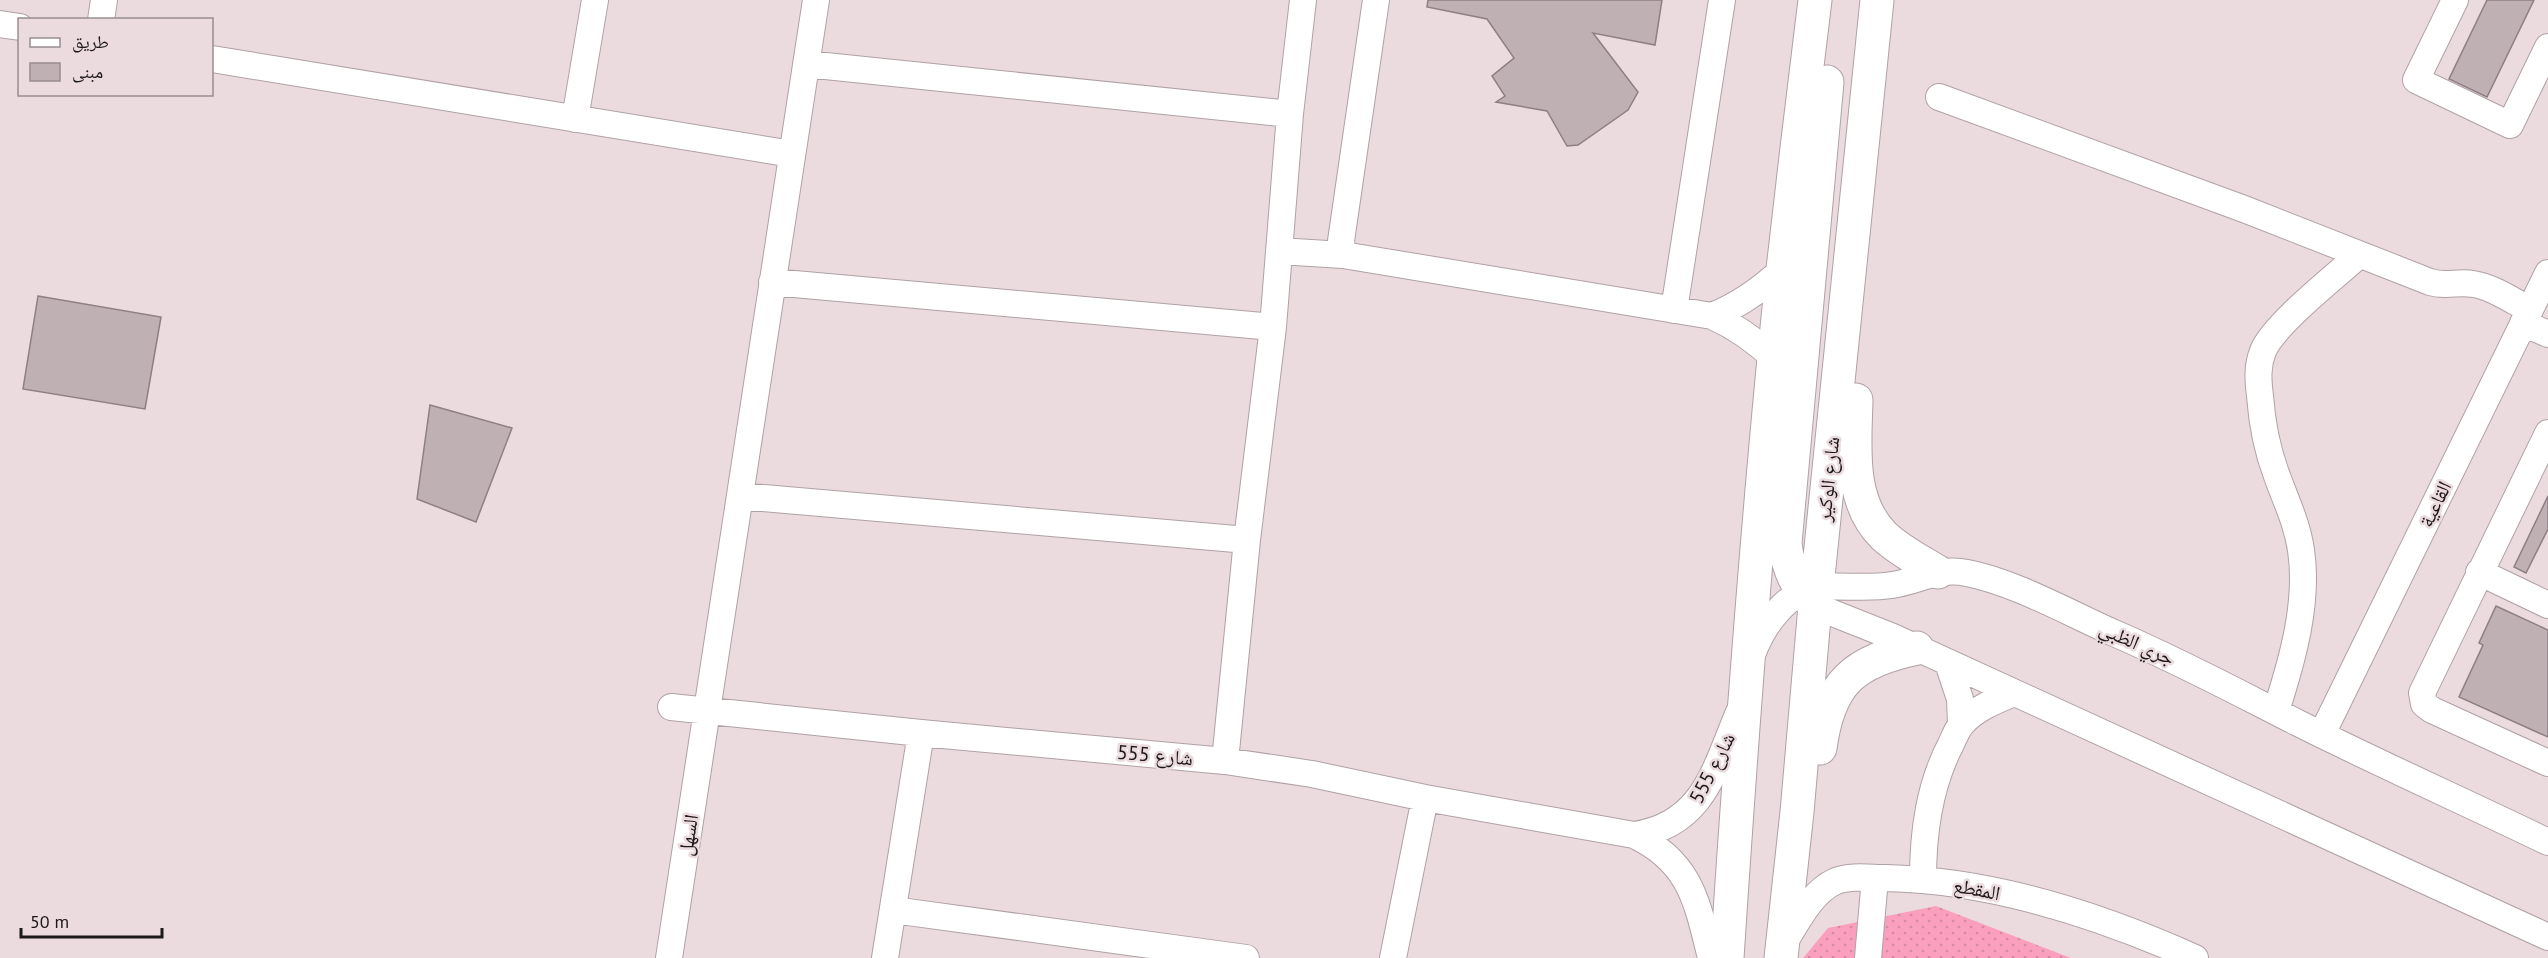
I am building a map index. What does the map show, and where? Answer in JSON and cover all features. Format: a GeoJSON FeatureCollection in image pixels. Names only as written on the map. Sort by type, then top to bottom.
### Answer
{"type":"FeatureCollection","features":[{"type":"Feature","properties":{"kind":"main road"},"geometry":{"type":"LineString","coordinates":[[1727,958],[1745,689],[1783,269],[1815,0]]}},
{"type":"Feature","properties":{"kind":"main road"},"geometry":{"type":"LineString","coordinates":[[1812,595],[1793,578],[1787,561],[1785,543],[1835,0]]}},
{"type":"Feature","properties":{"kind":"main road","name":"شارع الوكير"},"geometry":{"type":"LineString","coordinates":[[1782,952],[1797,812],[1812,595],[1843,330],[1877,0]]}},
{"type":"Feature","properties":{"kind":"main road"},"geometry":{"type":"LineString","coordinates":[[1843,330],[1855,352],[1855,471],[1862,498],[1873,523],[1884,536],[1938,572]]}},
{"type":"Feature","properties":{"kind":"main road"},"geometry":{"type":"LineString","coordinates":[[1797,812],[1809,800],[1814,787],[1826,715],[1837,691],[1869,662],[1917,648]]}},
{"type":"Feature","properties":{"kind":"street"},"geometry":{"type":"LineString","coordinates":[[100,18],[104,0]]}},
{"type":"Feature","properties":{"kind":"street"},"geometry":{"type":"LineString","coordinates":[[575,119],[595,0]]}},
{"type":"Feature","properties":{"kind":"street","name":"السهل"},"geometry":{"type":"LineString","coordinates":[[669,958],[816,0]]}},
{"type":"Feature","properties":{"kind":"street"},"geometry":{"type":"LineString","coordinates":[[1225,761],[1247,540],[1273,327],[1290,114],[1303,0]]}},
{"type":"Feature","properties":{"kind":"street"},"geometry":{"type":"LineString","coordinates":[[1343,255],[1341,241],[1376,0]]}},
{"type":"Feature","properties":{"kind":"street"},"geometry":{"type":"LineString","coordinates":[[1674,310],[1722,0]]}},
{"type":"Feature","properties":{"kind":"street"},"geometry":{"type":"LineString","coordinates":[[2455,0],[2416,80],[2510,125],[2548,46]]}},
{"type":"Feature","properties":{"kind":"street"},"geometry":{"type":"LineString","coordinates":[[0,24],[18,27]]}},
{"type":"Feature","properties":{"kind":"street"},"geometry":{"type":"LineString","coordinates":[[213,59],[792,154]]}},
{"type":"Feature","properties":{"kind":"street"},"geometry":{"type":"LineString","coordinates":[[806,64],[1290,114]]}},
{"type":"Feature","properties":{"kind":"street"},"geometry":{"type":"LineString","coordinates":[[1939,97],[2437,284],[2481,285],[2534,311],[2548,334]]}},
{"type":"Feature","properties":{"kind":"street"},"geometry":{"type":"LineString","coordinates":[[1279,251],[1343,255],[1712,316],[1731,324],[1753,338],[1775,359]]}},
{"type":"Feature","properties":{"kind":"street"},"geometry":{"type":"LineString","coordinates":[[2276,711],[2294,646],[2302,571],[2297,532],[2276,475],[2265,434],[2258,374],[2259,361],[2263,349],[2274,332],[2359,255]]}},
{"type":"Feature","properties":{"kind":"street"},"geometry":{"type":"LineString","coordinates":[[1712,316],[1735,307],[1758,292],[1783,269]]}},
{"type":"Feature","properties":{"kind":"street","name":"القاعية"},"geometry":{"type":"LineString","coordinates":[[2322,734],[2534,311],[2548,273]]}},
{"type":"Feature","properties":{"kind":"street"},"geometry":{"type":"LineString","coordinates":[[772,282],[1273,327]]}},
{"type":"Feature","properties":{"kind":"street"},"geometry":{"type":"LineString","coordinates":[[2548,433],[2423,688],[2422,699],[2432,710],[2548,763]]}},
{"type":"Feature","properties":{"kind":"street"},"geometry":{"type":"LineString","coordinates":[[740,496],[1247,540]]}},
{"type":"Feature","properties":{"kind":"street","name":"جري الظبي"},"geometry":{"type":"LineString","coordinates":[[1812,595],[1895,585],[1938,572],[1966,573],[2015,589],[2139,644],[2548,842]]}},
{"type":"Feature","properties":{"kind":"street"},"geometry":{"type":"LineString","coordinates":[[2480,573],[2548,605]]}},
{"type":"Feature","properties":{"kind":"street"},"geometry":{"type":"LineString","coordinates":[[1745,689],[1753,652],[1774,615],[1788,602],[1812,595],[1948,663],[2548,937]]}},
{"type":"Feature","properties":{"kind":"street"},"geometry":{"type":"LineString","coordinates":[[1923,879],[1923,846],[1935,783],[1961,724],[1960,699],[1948,663]]}},
{"type":"Feature","properties":{"kind":"street","name":"شارع 555"},"geometry":{"type":"LineString","coordinates":[[1634,835],[1664,828],[1678,820],[1698,801],[1708,783],[1745,689]]}},
{"type":"Feature","properties":{"kind":"street"},"geometry":{"type":"LineString","coordinates":[[1961,724],[1981,710],[2014,693]]}},
{"type":"Feature","properties":{"kind":"street","name":"شارع 555"},"geometry":{"type":"LineString","coordinates":[[671,707],[1225,761],[1312,774],[1425,798],[1634,835],[1660,850],[1676,865],[1688,882],[1698,907],[1711,958]]}},
{"type":"Feature","properties":{"kind":"street"},"geometry":{"type":"LineString","coordinates":[[885,958],[921,733]]}},
{"type":"Feature","properties":{"kind":"street"},"geometry":{"type":"LineString","coordinates":[[1394,958],[1425,798]]}},
{"type":"Feature","properties":{"kind":"street"},"geometry":{"type":"LineString","coordinates":[[1868,958],[1875,878]]}},
{"type":"Feature","properties":{"kind":"street","name":"المقطع"},"geometry":{"type":"LineString","coordinates":[[1782,952],[1812,900],[1826,887],[1842,879],[1875,878],[1923,879],[1974,887],[2041,903],[2135,933],[2189,957]]}},
{"type":"Feature","properties":{"kind":"street"},"geometry":{"type":"LineString","coordinates":[[893,910],[1246,958]]}},
{"type":"Feature","properties":{"kind":"shaded area"},"geometry":{"type":"Polygon","coordinates":[[[1936,906],[2071,958],[1803,958],[1828,928],[1936,906]]]}},
{"type":"Feature","properties":{"kind":"building"},"geometry":{"type":"Polygon","coordinates":[[[1428,0],[1662,0],[1655,45],[1593,33],[1638,92],[1628,110],[1578,145],[1567,146],[1547,111],[1496,102],[1505,96],[1492,76],[1514,58],[1487,19],[1427,7],[1428,0]]]}},
{"type":"Feature","properties":{"kind":"building"},"geometry":{"type":"Polygon","coordinates":[[[2487,0],[2534,0],[2487,97],[2449,79],[2487,0]]]}},
{"type":"Feature","properties":{"kind":"building"},"geometry":{"type":"Polygon","coordinates":[[[38,296],[161,317],[145,409],[23,389],[38,296]]]}},
{"type":"Feature","properties":{"kind":"building"},"geometry":{"type":"Polygon","coordinates":[[[430,405],[512,428],[476,522],[417,499],[430,405]]]}},
{"type":"Feature","properties":{"kind":"building"},"geometry":{"type":"Polygon","coordinates":[[[2548,496],[2548,529],[2526,573],[2514,567],[2548,496]]]}},
{"type":"Feature","properties":{"kind":"building"},"geometry":{"type":"Polygon","coordinates":[[[2496,606],[2548,630],[2548,737],[2459,697],[2483,645],[2479,643],[2496,606]]]}}]}
